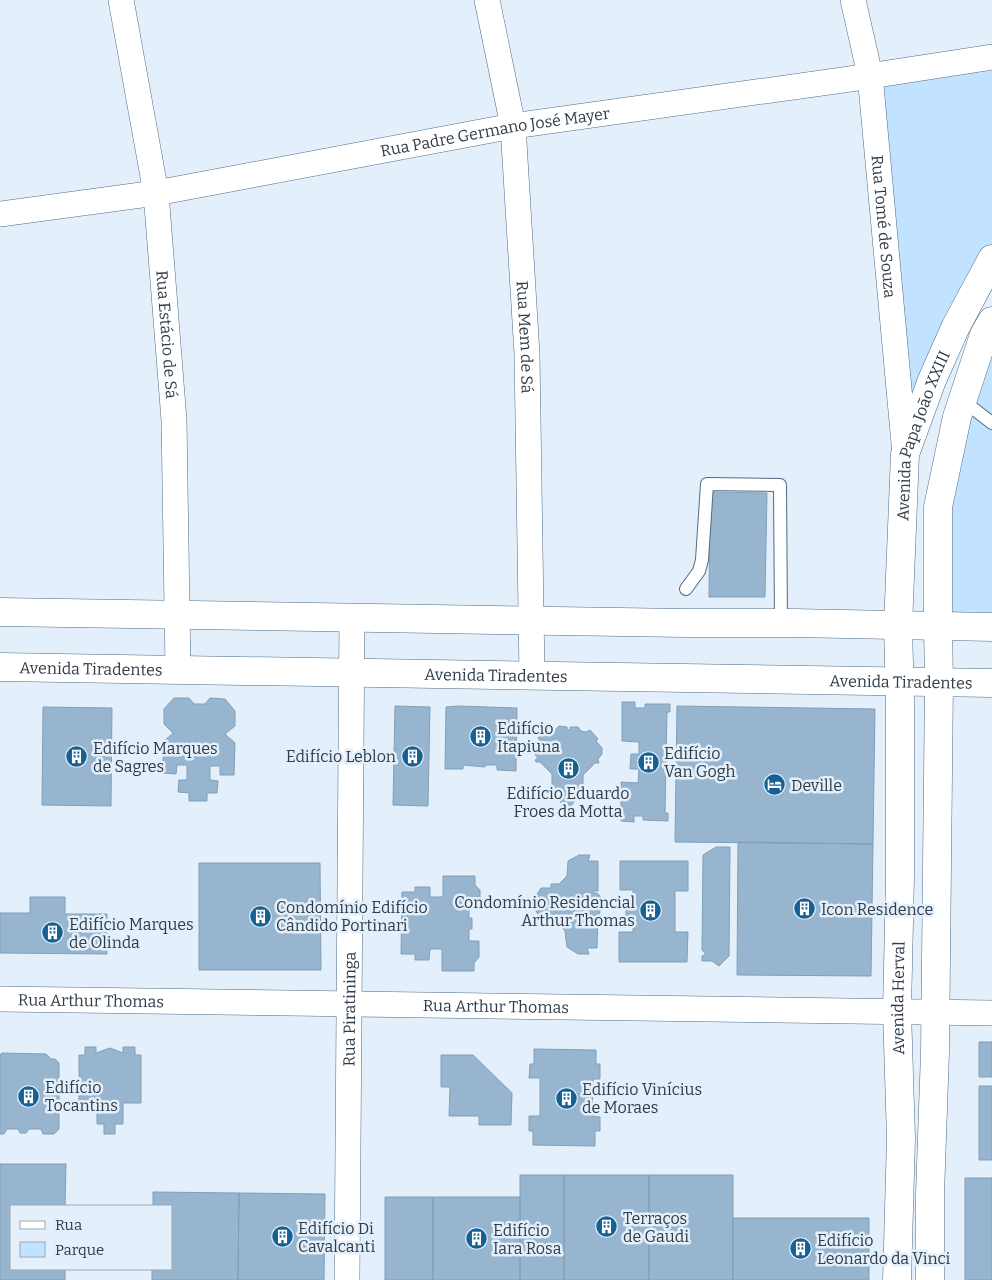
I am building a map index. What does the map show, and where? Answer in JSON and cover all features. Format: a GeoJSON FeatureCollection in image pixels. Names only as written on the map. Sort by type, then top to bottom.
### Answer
{"type":"FeatureCollection","features":[{"type":"Feature","properties":{"kind":"main road","name":"Avenida Papa João XXIII"},"geometry":{"type":"LineString","coordinates":[[898,626],[905,454],[932,380],[956,326],[992,259]]}},
{"type":"Feature","properties":{"kind":"main road","name":"Avenida Papa João XXIII"},"geometry":{"type":"LineString","coordinates":[[938,627],[938,507],[960,408],[984,335],[992,321]]}},
{"type":"Feature","properties":{"kind":"main road"},"geometry":{"type":"LineString","coordinates":[[932,380],[960,408]]}},
{"type":"Feature","properties":{"kind":"main road"},"geometry":{"type":"LineString","coordinates":[[0,612],[992,627]]}},
{"type":"Feature","properties":{"kind":"main road","name":"Avenida Herval"},"geometry":{"type":"LineString","coordinates":[[897,1280],[901,1138],[897,1011],[900,876],[900,681],[898,626]]}},
{"type":"Feature","properties":{"kind":"main road"},"geometry":{"type":"LineString","coordinates":[[930,1280],[940,682],[938,627]]}},
{"type":"Feature","properties":{"kind":"main road","name":"Avenida Tiradentes"},"geometry":{"type":"LineString","coordinates":[[0,667],[992,683]]}},
{"type":"Feature","properties":{"kind":"main road"},"geometry":{"type":"LineString","coordinates":[[900,876],[937,817]]}},
{"type":"Feature","properties":{"kind":"main road"},"geometry":{"type":"LineString","coordinates":[[901,1138],[930,1194]]}},
{"type":"Feature","properties":{"kind":"street","name":"Rua Estácio de Sá"},"geometry":{"type":"LineString","coordinates":[[121,0],[156,193],[174,420],[178,670]]}},
{"type":"Feature","properties":{"kind":"street","name":"Rua Mem de Sá"},"geometry":{"type":"LineString","coordinates":[[488,0],[513,126],[527,354],[532,676]]}},
{"type":"Feature","properties":{"kind":"street","name":"Rua Tomé de Souza"},"geometry":{"type":"LineString","coordinates":[[852,0],[870,75],[905,454]]}},
{"type":"Feature","properties":{"kind":"street","name":"Rua Padre Germano José Mayer"},"geometry":{"type":"LineString","coordinates":[[0,214],[156,193],[513,126],[992,57]]}},
{"type":"Feature","properties":{"kind":"street","name":"Rua Piratininga"},"geometry":{"type":"LineString","coordinates":[[347,1280],[352,617]]}},
{"type":"Feature","properties":{"kind":"street","name":"Rua Arthur Thomas"},"geometry":{"type":"LineString","coordinates":[[0,999],[992,1012]]}},
{"type":"Feature","properties":{"kind":"lane"},"geometry":{"type":"LineString","coordinates":[[960,408],[992,423]]}},
{"type":"Feature","properties":{"kind":"lane"},"geometry":{"type":"LineString","coordinates":[[686,589],[699,571],[702,560],[707,484],[780,485],[781,623]]}},
{"type":"Feature","properties":{"kind":"green space"},"geometry":{"type":"Polygon","coordinates":[[[992,57],[992,259],[905,454],[870,75],[992,57]]]}},
{"type":"Feature","properties":{"kind":"green space"},"geometry":{"type":"Polygon","coordinates":[[[992,321],[992,627],[938,627],[938,507],[992,321]]]}},
{"type":"Feature","properties":{"kind":"building"},"geometry":{"type":"Polygon","coordinates":[[[710,492],[767,493],[765,597],[709,597],[710,492]]]}},
{"type":"Feature","properties":{"kind":"building"},"geometry":{"type":"Polygon","coordinates":[[[174,698],[189,698],[194,704],[205,704],[210,698],[225,699],[235,711],[235,726],[225,734],[235,743],[234,775],[220,775],[220,766],[210,766],[210,780],[218,781],[217,793],[207,793],[207,801],[189,801],[189,793],[178,792],[179,780],[187,780],[187,765],[177,765],[176,774],[163,773],[163,742],[173,733],[164,724],[164,709],[174,698]]]}},
{"type":"Feature","properties":{"kind":"building","name":"Edifício Van Gogh"},"geometry":{"type":"Polygon","coordinates":[[[622,702],[635,702],[635,708],[645,708],[645,704],[670,704],[670,712],[667,712],[665,813],[668,813],[668,821],[643,820],[643,816],[634,816],[634,822],[621,821],[621,782],[638,783],[639,769],[630,769],[631,754],[639,754],[639,742],[622,741],[622,702]]]}},
{"type":"Feature","properties":{"kind":"building","name":"Edifício Leblon"},"geometry":{"type":"Polygon","coordinates":[[[395,706],[430,707],[428,806],[393,805],[395,706]]]}},
{"type":"Feature","properties":{"kind":"building","name":"Deville"},"geometry":{"type":"Polygon","coordinates":[[[677,706],[875,709],[873,844],[675,842],[677,706]]]}},
{"type":"Feature","properties":{"kind":"building","name":"Edifício Marques de Sagres"},"geometry":{"type":"Polygon","coordinates":[[[43,707],[112,708],[111,806],[42,805],[43,707]]]}},
{"type":"Feature","properties":{"kind":"building","name":"Edifício Itapiuna"},"geometry":{"type":"Polygon","coordinates":[[[446,707],[517,708],[516,771],[497,770],[497,765],[485,765],[485,767],[463,765],[463,769],[445,769],[446,707]]]}},
{"type":"Feature","properties":{"kind":"building","name":"Edifício Eduardo Froes da Motta"},"geometry":{"type":"Polygon","coordinates":[[[559,726],[567,727],[567,730],[570,730],[570,727],[578,727],[581,731],[586,732],[590,730],[598,739],[596,741],[602,748],[602,754],[598,759],[599,763],[595,763],[583,775],[583,786],[577,792],[574,792],[574,802],[571,806],[567,807],[563,806],[560,801],[561,792],[557,792],[552,786],[552,774],[540,762],[536,762],[535,760],[538,758],[533,753],[533,747],[540,741],[538,738],[547,729],[550,731],[555,730],[559,726]]]}},
{"type":"Feature","properties":{"kind":"building","name":"Icon Residence"},"geometry":{"type":"Polygon","coordinates":[[[738,842],[873,844],[871,976],[737,975],[738,842]]]}},
{"type":"Feature","properties":{"kind":"building"},"geometry":{"type":"Polygon","coordinates":[[[716,847],[730,847],[729,956],[719,966],[712,961],[702,961],[702,956],[706,954],[702,950],[703,855],[716,847]]]}},
{"type":"Feature","properties":{"kind":"building"},"geometry":{"type":"Polygon","coordinates":[[[579,855],[590,855],[588,861],[598,861],[598,891],[593,891],[593,893],[597,893],[600,896],[600,913],[592,918],[598,918],[597,948],[587,948],[589,954],[578,954],[567,947],[565,931],[558,924],[550,924],[550,920],[541,919],[534,904],[541,888],[551,888],[551,884],[559,884],[567,876],[568,861],[579,855]]]}},
{"type":"Feature","properties":{"kind":"building","name":"Condomínio Residencial Arthur Thomas"},"geometry":{"type":"Polygon","coordinates":[[[620,861],[688,861],[688,891],[675,891],[675,932],[688,932],[687,962],[619,962],[619,932],[633,932],[633,921],[626,921],[626,901],[633,902],[633,890],[620,890],[620,861]]]}},
{"type":"Feature","properties":{"kind":"building","name":"Condomínio Edifício Cândido Portinari"},"geometry":{"type":"Polygon","coordinates":[[[199,863],[320,863],[321,970],[199,970],[199,863]]]}},
{"type":"Feature","properties":{"kind":"building"},"geometry":{"type":"Polygon","coordinates":[[[443,876],[475,876],[475,885],[480,890],[480,906],[469,906],[469,918],[472,918],[472,929],[469,929],[469,941],[479,941],[479,957],[474,963],[474,971],[442,971],[442,949],[430,949],[429,960],[415,960],[415,954],[401,954],[402,892],[415,892],[415,887],[430,887],[430,897],[443,897],[443,876]]]}},
{"type":"Feature","properties":{"kind":"building","name":"Edifício Marques de Olinda"},"geometry":{"type":"Polygon","coordinates":[[[30,897],[65,897],[65,914],[107,914],[107,954],[0,953],[0,913],[30,913],[30,897]]]}},
{"type":"Feature","properties":{"kind":"building"},"geometry":{"type":"Polygon","coordinates":[[[979,1042],[992,1042],[992,1077],[979,1077],[979,1042]]]}},
{"type":"Feature","properties":{"kind":"building"},"geometry":{"type":"Polygon","coordinates":[[[85,1047],[96,1047],[96,1053],[110,1048],[123,1053],[123,1047],[135,1047],[135,1055],[141,1055],[141,1103],[123,1103],[123,1124],[115,1124],[115,1134],[104,1134],[104,1124],[97,1124],[97,1103],[79,1103],[79,1055],[85,1055],[85,1047]]]}},
{"type":"Feature","properties":{"kind":"building","name":"Edifício Vinícius de Moraes"},"geometry":{"type":"Polygon","coordinates":[[[534,1049],[596,1050],[596,1064],[600,1064],[600,1079],[593,1079],[592,1116],[600,1117],[600,1131],[595,1131],[595,1146],[533,1145],[533,1131],[529,1131],[529,1116],[540,1116],[540,1078],[529,1078],[530,1064],[534,1064],[534,1049]]]}},
{"type":"Feature","properties":{"kind":"building","name":"Edifício Tocantins"},"geometry":{"type":"Polygon","coordinates":[[[2,1053],[46,1054],[59,1063],[59,1129],[54,1134],[43,1134],[41,1129],[29,1129],[26,1133],[20,1133],[18,1129],[7,1129],[4,1134],[0,1134],[0,1055],[2,1053]]]}},
{"type":"Feature","properties":{"kind":"building"},"geometry":{"type":"Polygon","coordinates":[[[441,1055],[473,1055],[512,1093],[511,1125],[479,1125],[479,1116],[449,1116],[450,1087],[441,1087],[441,1055]]]}},
{"type":"Feature","properties":{"kind":"building"},"geometry":{"type":"Polygon","coordinates":[[[979,1086],[992,1086],[992,1160],[979,1160],[979,1086]]]}},
{"type":"Feature","properties":{"kind":"building"},"geometry":{"type":"Polygon","coordinates":[[[0,1164],[66,1164],[65,1205],[10,1205],[10,1270],[65,1270],[65,1280],[0,1280],[0,1164]]]}},
{"type":"Feature","properties":{"kind":"building"},"geometry":{"type":"Polygon","coordinates":[[[520,1175],[564,1175],[564,1280],[520,1280],[520,1175]]]}},
{"type":"Feature","properties":{"kind":"building","name":"Terraços de Gaudi"},"geometry":{"type":"Polygon","coordinates":[[[564,1175],[649,1175],[649,1280],[564,1280],[564,1175]]]}},
{"type":"Feature","properties":{"kind":"building"},"geometry":{"type":"Polygon","coordinates":[[[649,1175],[733,1175],[733,1280],[649,1280],[649,1175]]]}},
{"type":"Feature","properties":{"kind":"building"},"geometry":{"type":"Polygon","coordinates":[[[965,1178],[992,1178],[992,1280],[965,1280],[965,1178]]]}},
{"type":"Feature","properties":{"kind":"building"},"geometry":{"type":"Polygon","coordinates":[[[153,1192],[239,1193],[238,1280],[152,1280],[152,1270],[172,1270],[172,1205],[153,1205],[153,1192]]]}},
{"type":"Feature","properties":{"kind":"building","name":"Edifício Di Cavalcanti"},"geometry":{"type":"Polygon","coordinates":[[[239,1193],[325,1194],[324,1280],[238,1280],[239,1193]]]}},
{"type":"Feature","properties":{"kind":"building"},"geometry":{"type":"Polygon","coordinates":[[[385,1197],[433,1197],[433,1280],[385,1280],[385,1197]]]}},
{"type":"Feature","properties":{"kind":"building","name":"Edifício Iara Rosa"},"geometry":{"type":"Polygon","coordinates":[[[433,1197],[520,1197],[520,1280],[433,1280],[433,1197]]]}},
{"type":"Feature","properties":{"kind":"building","name":"Edifício Leonardo da Vinci"},"geometry":{"type":"Polygon","coordinates":[[[733,1218],[869,1218],[869,1280],[733,1280],[733,1218]]]}},
{"type":"Feature","properties":{"kind":"place","name":"Edifício Itapiuna"},"geometry":{"type":"Point","coordinates":[481,737]}},
{"type":"Feature","properties":{"kind":"place","name":"Edifício Leblon"},"geometry":{"type":"Point","coordinates":[412,756]}},
{"type":"Feature","properties":{"kind":"place","name":"Edifício Marques de Sagres"},"geometry":{"type":"Point","coordinates":[77,757]}},
{"type":"Feature","properties":{"kind":"place","name":"Edifício Van Gogh"},"geometry":{"type":"Point","coordinates":[648,762]}},
{"type":"Feature","properties":{"kind":"place","name":"Edifício Eduardo Froes da Motta"},"geometry":{"type":"Point","coordinates":[568,769]}},
{"type":"Feature","properties":{"kind":"place","name":"Deville"},"geometry":{"type":"Point","coordinates":[775,785]}},
{"type":"Feature","properties":{"kind":"place","name":"Icon Residence"},"geometry":{"type":"Point","coordinates":[805,909]}},
{"type":"Feature","properties":{"kind":"place","name":"Condomínio Residencial Arthur Thomas"},"geometry":{"type":"Point","coordinates":[651,911]}},
{"type":"Feature","properties":{"kind":"place","name":"Condomínio Edifício Cândido Portinari"},"geometry":{"type":"Point","coordinates":[260,916]}},
{"type":"Feature","properties":{"kind":"place","name":"Edifício Marques de Olinda"},"geometry":{"type":"Point","coordinates":[53,933]}},
{"type":"Feature","properties":{"kind":"place","name":"Edifício Tocantins"},"geometry":{"type":"Point","coordinates":[29,1096]}},
{"type":"Feature","properties":{"kind":"place","name":"Edifício Vinícius de Moraes"},"geometry":{"type":"Point","coordinates":[566,1098]}},
{"type":"Feature","properties":{"kind":"place","name":"Terraços de Gaudi"},"geometry":{"type":"Point","coordinates":[607,1227]}},
{"type":"Feature","properties":{"kind":"place","name":"Edifício Di Cavalcanti"},"geometry":{"type":"Point","coordinates":[282,1237]}},
{"type":"Feature","properties":{"kind":"place","name":"Edifício Iara Rosa"},"geometry":{"type":"Point","coordinates":[477,1239]}},
{"type":"Feature","properties":{"kind":"place","name":"Edifício Leonardo da Vinci"},"geometry":{"type":"Point","coordinates":[801,1249]}}]}
